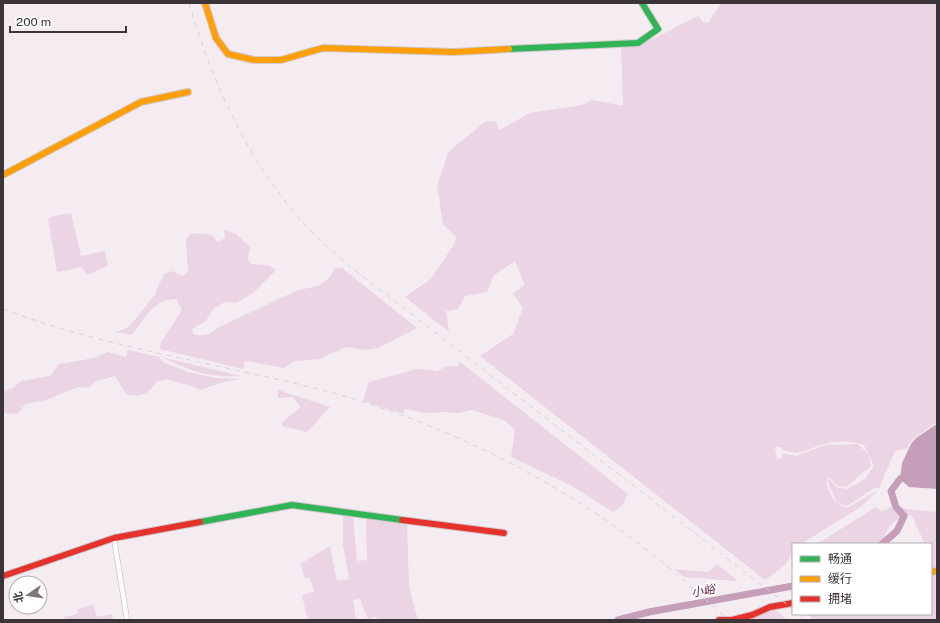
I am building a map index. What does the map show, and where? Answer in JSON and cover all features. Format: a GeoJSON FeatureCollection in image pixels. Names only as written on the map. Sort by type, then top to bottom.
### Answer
{"type":"FeatureCollection","features":[{"type":"Feature","properties":{"kind":"street"},"geometry":{"type":"LineString","coordinates":[[205,3],[216,38],[228,54],[254,60],[281,60],[324,48],[454,52],[638,43],[658,29],[642,3]]}},
{"type":"Feature","properties":{"kind":"street"},"geometry":{"type":"LineString","coordinates":[[3,175],[141,102],[188,92]]}},
{"type":"Feature","properties":{"kind":"street"},"geometry":{"type":"LineString","coordinates":[[3,576],[114,538],[292,505],[504,533]]}},
{"type":"Feature","properties":{"kind":"street"},"geometry":{"type":"LineString","coordinates":[[114,538],[127,620]]}},
{"type":"Feature","properties":{"kind":"street"},"geometry":{"type":"LineString","coordinates":[[719,620],[732,620],[752,615],[770,607],[792,603]]}},
{"type":"Feature","properties":{"kind":"shaded area"},"geometry":{"type":"Polygon","coordinates":[[[726,3],[937,3],[937,422],[913,439],[906,449],[895,451],[879,488],[874,488],[847,506],[837,502],[827,480],[829,479],[837,487],[847,489],[865,479],[874,466],[864,445],[849,442],[834,442],[803,452],[789,452],[782,450],[781,447],[775,447],[777,459],[783,458],[782,453],[796,456],[826,445],[858,444],[868,454],[871,466],[846,487],[838,486],[828,476],[826,482],[829,491],[838,504],[847,508],[878,490],[862,506],[803,543],[792,543],[792,550],[788,561],[765,580],[480,356],[513,334],[523,308],[513,293],[525,285],[515,261],[494,275],[487,292],[465,296],[458,309],[446,311],[449,332],[405,297],[431,279],[455,243],[456,237],[443,224],[437,185],[449,151],[485,122],[495,121],[500,130],[530,113],[582,105],[593,100],[623,106],[621,45],[635,45],[643,43],[699,16],[703,22],[708,23],[720,5],[726,3]]]}},
{"type":"Feature","properties":{"kind":"shaded area"},"geometry":{"type":"Polygon","coordinates":[[[71,213],[81,256],[105,251],[108,266],[87,275],[82,267],[57,272],[48,219],[54,216],[71,213]]]}},
{"type":"Feature","properties":{"kind":"shaded area"},"geometry":{"type":"Polygon","coordinates":[[[224,229],[236,234],[250,247],[248,259],[250,264],[268,265],[276,270],[252,294],[236,303],[225,302],[213,309],[206,321],[192,329],[193,334],[209,334],[217,328],[298,290],[319,286],[329,278],[335,268],[342,268],[417,328],[378,348],[366,350],[346,347],[319,359],[294,361],[284,368],[245,361],[243,369],[160,349],[161,342],[182,310],[176,299],[161,302],[155,306],[132,335],[115,332],[128,328],[154,296],[164,274],[173,271],[182,276],[188,272],[186,239],[191,233],[212,235],[218,242],[225,238],[224,229]]]}},
{"type":"Feature","properties":{"kind":"shaded area"},"geometry":{"type":"Polygon","coordinates":[[[128,350],[159,357],[163,362],[188,372],[216,378],[241,379],[223,382],[200,390],[166,379],[156,382],[150,390],[144,394],[136,396],[126,394],[115,376],[94,382],[89,388],[78,387],[46,400],[25,404],[18,414],[3,413],[3,391],[13,388],[21,381],[50,376],[59,364],[95,358],[107,352],[126,357],[128,350]]]}},
{"type":"Feature","properties":{"kind":"shaded area"},"geometry":{"type":"Polygon","coordinates":[[[161,357],[241,376],[208,375],[161,357]]]}},
{"type":"Feature","properties":{"kind":"shaded area"},"geometry":{"type":"Polygon","coordinates":[[[460,362],[628,494],[622,506],[613,512],[570,485],[511,457],[515,430],[504,420],[472,410],[458,413],[427,413],[405,409],[403,414],[363,401],[369,382],[417,369],[437,371],[447,366],[457,367],[460,362]]]}},
{"type":"Feature","properties":{"kind":"shaded area"},"geometry":{"type":"Polygon","coordinates":[[[278,390],[330,407],[307,432],[282,426],[283,421],[301,407],[292,397],[278,398],[278,390]]]}},
{"type":"Feature","properties":{"kind":"shaded area"},"geometry":{"type":"Polygon","coordinates":[[[937,424],[937,489],[909,487],[900,479],[902,463],[911,444],[916,438],[937,424]]]}},
{"type":"Feature","properties":{"kind":"shaded area"},"geometry":{"type":"Polygon","coordinates":[[[895,505],[905,509],[937,512],[937,569],[932,570],[932,543],[925,543],[912,516],[904,514],[890,526],[881,543],[819,543],[876,507],[881,512],[895,505]]]}},
{"type":"Feature","properties":{"kind":"shaded area"},"geometry":{"type":"Polygon","coordinates":[[[343,515],[353,516],[357,561],[367,560],[366,518],[407,523],[409,587],[418,620],[381,620],[375,617],[368,619],[360,599],[353,600],[356,620],[308,620],[302,596],[314,591],[310,578],[305,578],[300,564],[330,546],[337,581],[349,579],[343,544],[343,515]]]}},
{"type":"Feature","properties":{"kind":"shaded area"},"geometry":{"type":"Polygon","coordinates":[[[717,564],[738,581],[684,577],[674,569],[709,572],[717,564]]]}},
{"type":"Feature","properties":{"kind":"shaded area"},"geometry":{"type":"Polygon","coordinates":[[[937,573],[937,620],[814,620],[808,615],[932,615],[932,575],[937,573]]]}},
{"type":"Feature","properties":{"kind":"shaded area"},"geometry":{"type":"Polygon","coordinates":[[[93,605],[97,617],[112,614],[113,620],[65,620],[64,617],[78,614],[77,609],[93,605]]]}},
{"type":"Feature","properties":{"kind":"shaded area"},"geometry":{"type":"Polygon","coordinates":[[[775,610],[788,620],[753,620],[750,617],[775,610]]]}},
{"type":"Feature","properties":{"kind":"waterway","name":"小峪"},"geometry":{"type":"LineString","coordinates":[[883,543],[897,531],[904,516],[896,507],[891,491],[900,479],[908,475]]}},
{"type":"Feature","properties":{"kind":"waterway","name":"小峪"},"geometry":{"type":"LineString","coordinates":[[618,620],[649,612],[792,586]]}},
{"type":"Feature","properties":{"kind":"railway"},"geometry":{"type":"LineString","coordinates":[[189,3],[209,63],[235,121],[266,175],[305,225],[357,272],[792,608]]}},
{"type":"Feature","properties":{"kind":"railway"},"geometry":{"type":"LineString","coordinates":[[3,309],[46,324],[89,336],[310,387],[354,399],[433,427],[512,464],[587,508],[623,532],[656,557],[729,620]]}},
{"type":"Feature","properties":{"kind":"railway"},"geometry":{"type":"LineString","coordinates":[[800,615],[807,620]]}},
{"type":"Feature","properties":{"kind":"traffic: fast"},"geometry":{"type":"LineString","coordinates":[[509,49],[638,43],[658,29],[642,3]]}},
{"type":"Feature","properties":{"kind":"traffic: fast"},"geometry":{"type":"LineString","coordinates":[[200,522],[292,505],[402,520]]}},
{"type":"Feature","properties":{"kind":"traffic: slow"},"geometry":{"type":"LineString","coordinates":[[205,3],[216,38],[228,54],[254,60],[281,60],[323,48],[454,52],[509,49]]}},
{"type":"Feature","properties":{"kind":"traffic: slow"},"geometry":{"type":"LineString","coordinates":[[3,175],[141,102],[188,92]]}},
{"type":"Feature","properties":{"kind":"traffic: slow"},"geometry":{"type":"LineString","coordinates":[[932,572],[937,571]]}},
{"type":"Feature","properties":{"kind":"traffic: jam"},"geometry":{"type":"LineString","coordinates":[[402,520],[504,533]]}},
{"type":"Feature","properties":{"kind":"traffic: jam"},"geometry":{"type":"LineString","coordinates":[[3,576],[114,538],[200,522]]}},
{"type":"Feature","properties":{"kind":"traffic: jam"},"geometry":{"type":"LineString","coordinates":[[719,620],[732,620],[752,615],[770,607],[792,603]]}}]}
